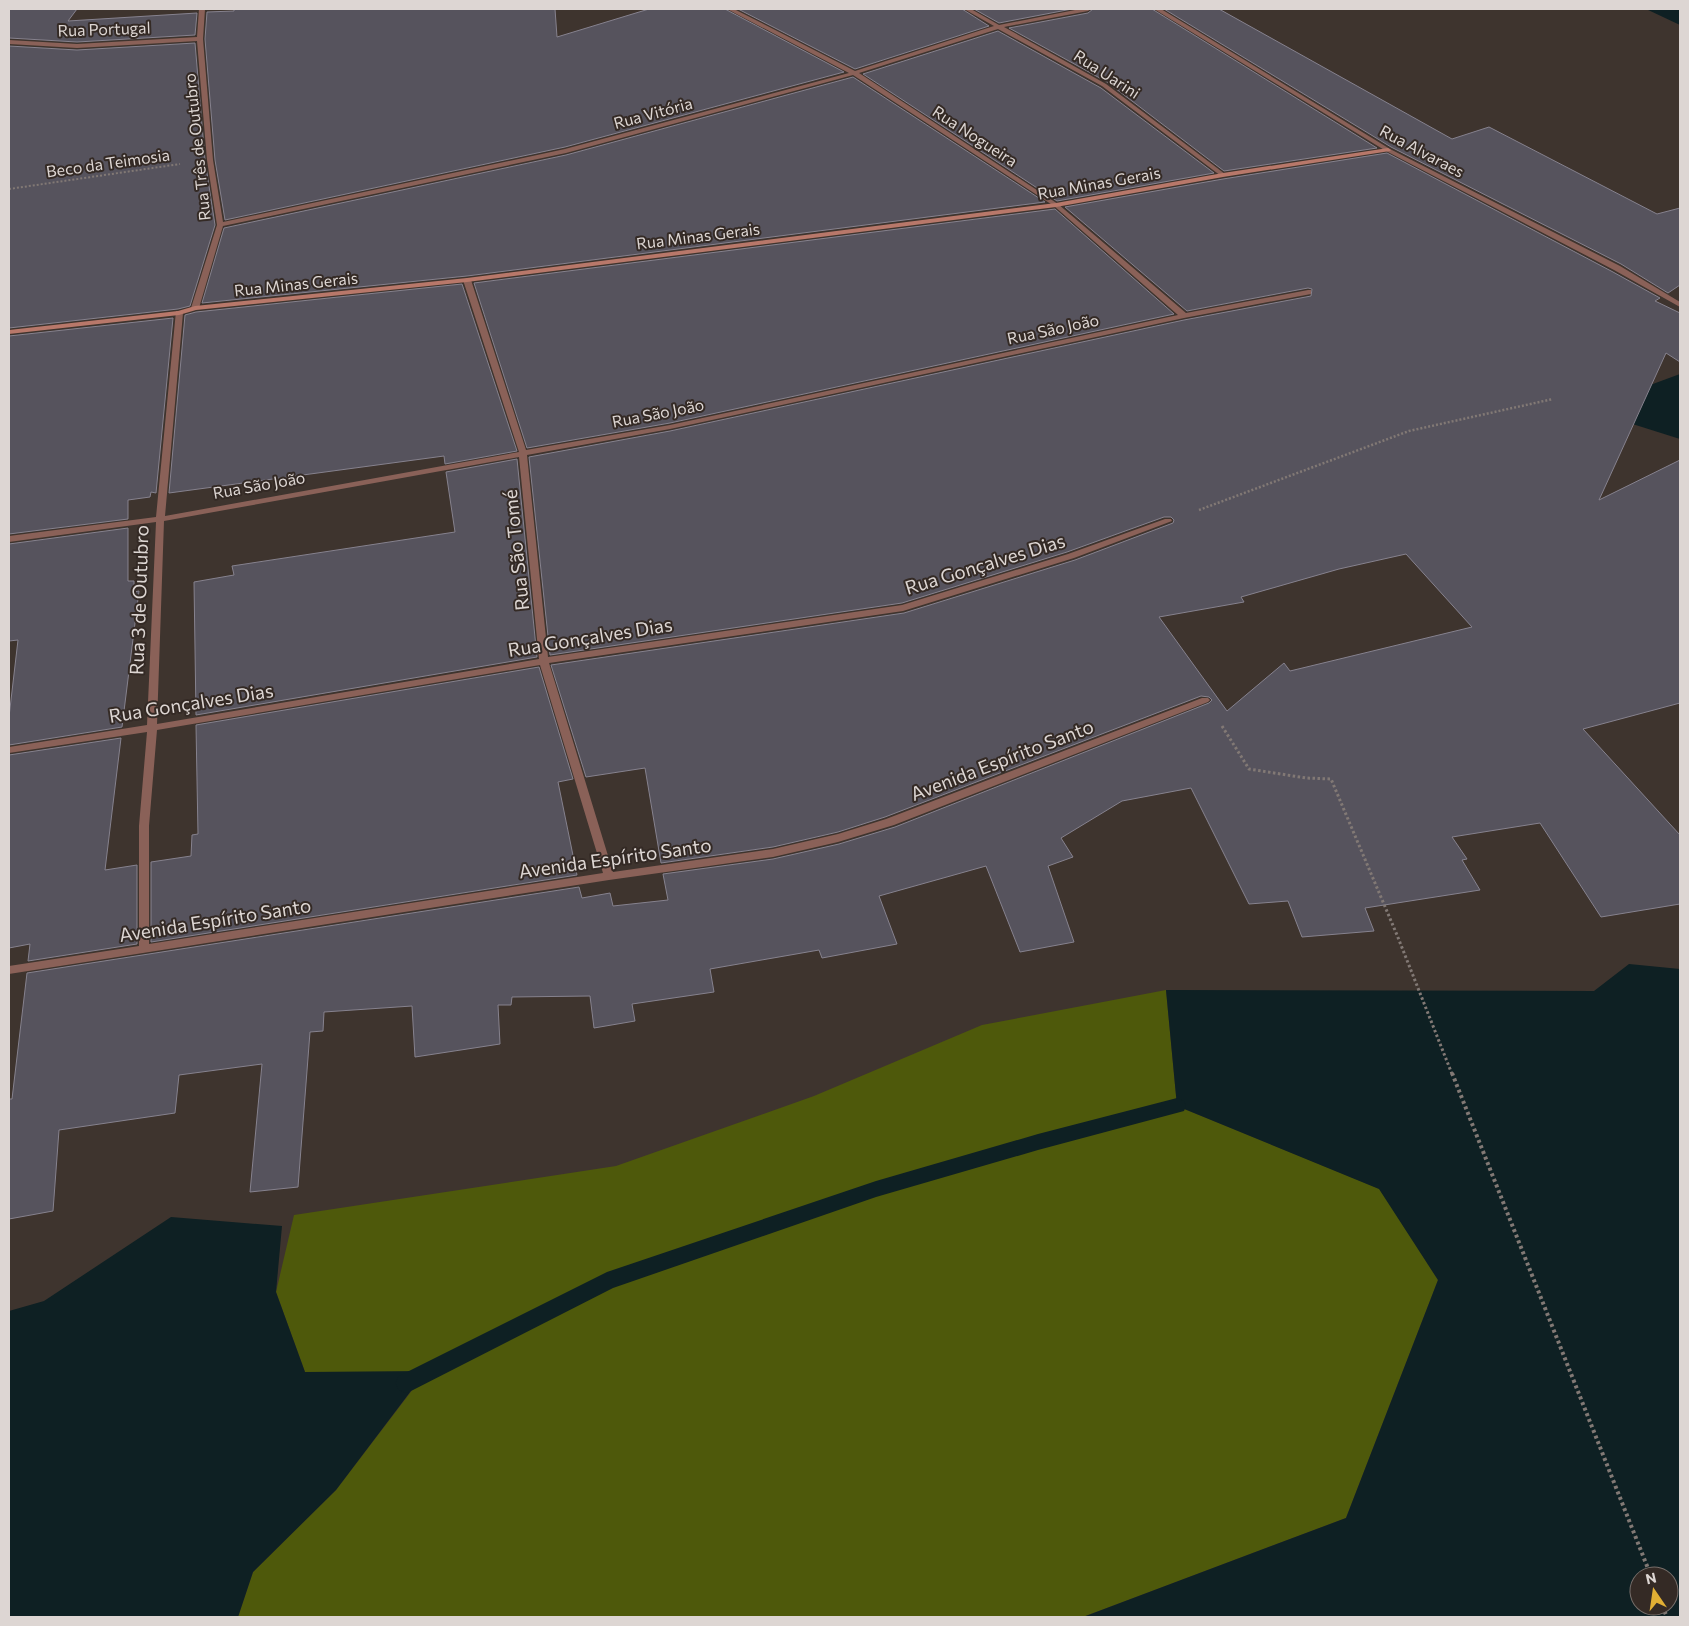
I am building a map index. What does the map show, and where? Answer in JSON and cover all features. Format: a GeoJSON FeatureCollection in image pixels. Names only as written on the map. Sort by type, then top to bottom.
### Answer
{"type":"FeatureCollection","features":[{"type":"Feature","properties":{"kind":"street","name":"Rua Três de Outubro"},"geometry":{"type":"LineString","coordinates":[[195,308],[220,225],[210,160],[200,39],[202,9]]}},
{"type":"Feature","properties":{"kind":"street","name":"Rua Nogueira"},"geometry":{"type":"LineString","coordinates":[[730,9],[854,73],[1056,205],[1184,316]]}},
{"type":"Feature","properties":{"kind":"street","name":"Rua Uarini"},"geometry":{"type":"LineString","coordinates":[[967,9],[1001,26],[1104,85],[1223,175]]}},
{"type":"Feature","properties":{"kind":"street","name":"Rua Vitória"},"geometry":{"type":"LineString","coordinates":[[220,225],[566,151],[854,73],[1001,26],[1088,9]]}},
{"type":"Feature","properties":{"kind":"street","name":"Rua Alvaraes"},"geometry":{"type":"LineString","coordinates":[[1157,9],[1388,150],[1616,268],[1680,305]]}},
{"type":"Feature","properties":{"kind":"street","name":"Rua Portugal"},"geometry":{"type":"LineString","coordinates":[[9,42],[76,46],[200,39]]}},
{"type":"Feature","properties":{"kind":"street","name":"Rua Minas Gerais"},"geometry":{"type":"LineString","coordinates":[[9,332],[179,313],[195,308],[467,280],[1056,205],[1223,175],[1388,150]]}},
{"type":"Feature","properties":{"kind":"street","name":"Rua São Tomé"},"geometry":{"type":"LineString","coordinates":[[467,280],[523,453],[544,661],[609,876]]}},
{"type":"Feature","properties":{"kind":"street","name":"Rua São João"},"geometry":{"type":"LineString","coordinates":[[9,539],[160,518],[670,427],[1184,316],[1308,292]]}},
{"type":"Feature","properties":{"kind":"street","name":"Rua 3 de Outubro"},"geometry":{"type":"LineString","coordinates":[[144,949],[144,826],[152,728],[160,518],[179,313]]}},
{"type":"Feature","properties":{"kind":"street","name":"Rua Gonçalves Dias"},"geometry":{"type":"LineString","coordinates":[[9,750],[152,728],[544,661],[903,608],[1071,556],[1168,522]]}},
{"type":"Feature","properties":{"kind":"street","name":"Avenida Espírito Santo"},"geometry":{"type":"LineString","coordinates":[[9,970],[609,876],[773,853],[838,838],[890,822],[1205,700]]}},
{"type":"Feature","properties":{"kind":"path","name":"Beco da Teimosia"},"geometry":{"type":"LineString","coordinates":[[9,190],[210,160]]}},
{"type":"Feature","properties":{"kind":"path"},"geometry":{"type":"LineString","coordinates":[[1168,522],[1409,431],[1552,399]]}},
{"type":"Feature","properties":{"kind":"path"},"geometry":{"type":"LineString","coordinates":[[1205,700],[1249,769],[1306,778],[1331,779],[1397,936],[1646,1566]]}},
{"type":"Feature","properties":{"kind":"green space"},"geometry":{"type":"Polygon","coordinates":[[[1166,990],[1177,1106],[1380,1189],[1438,1280],[1346,1518],[1083,1617],[238,1617],[253,1572],[336,1490],[426,1372],[305,1372],[276,1292],[294,1215],[616,1166],[814,1096],[982,1025],[1166,990]]]}},
{"type":"Feature","properties":{"kind":"shaded area"},"geometry":{"type":"Polygon","coordinates":[[[1646,9],[1680,9],[1680,25],[1646,9]]]}},
{"type":"Feature","properties":{"kind":"shaded area"},"geometry":{"type":"Polygon","coordinates":[[[1680,374],[1680,439],[1585,409],[1680,374]]]}},
{"type":"Feature","properties":{"kind":"shaded area"},"geometry":{"type":"Polygon","coordinates":[[[1629,964],[1680,969],[1680,1617],[1083,1617],[1346,1518],[1438,1280],[1379,1189],[1177,1106],[1166,990],[1594,991],[1629,964]]]}},
{"type":"Feature","properties":{"kind":"shaded area"},"geometry":{"type":"Polygon","coordinates":[[[171,1217],[282,1226],[276,1292],[305,1372],[426,1371],[336,1490],[253,1572],[238,1617],[9,1617],[9,1311],[44,1301],[171,1217]]]}},
{"type":"Feature","properties":{"kind":"building"},"geometry":{"type":"Polygon","coordinates":[[[9,9],[77,9],[68,21],[197,13],[195,35],[77,42],[9,38],[9,9]]]}},
{"type":"Feature","properties":{"kind":"building"},"geometry":{"type":"Polygon","coordinates":[[[234,9],[555,9],[557,37],[649,9],[725,9],[844,72],[565,147],[225,220],[215,160],[205,39],[207,12],[234,11],[234,9]]]}},
{"type":"Feature","properties":{"kind":"building"},"geometry":{"type":"Polygon","coordinates":[[[738,9],[962,9],[989,26],[855,69],[738,9]]]}},
{"type":"Feature","properties":{"kind":"building"},"geometry":{"type":"Polygon","coordinates":[[[974,9],[1072,9],[999,23],[974,9]]]}},
{"type":"Feature","properties":{"kind":"building"},"geometry":{"type":"Polygon","coordinates":[[[1093,9],[1152,9],[1377,148],[1224,171],[1107,82],[1009,28],[1088,13],[1093,9]]]}},
{"type":"Feature","properties":{"kind":"building"},"geometry":{"type":"Polygon","coordinates":[[[1164,9],[1219,9],[1452,139],[1489,127],[1657,214],[1680,208],[1680,285],[1668,293],[1621,264],[1391,147],[1164,9]]]}},
{"type":"Feature","properties":{"kind":"building"},"geometry":{"type":"Polygon","coordinates":[[[998,31],[1101,88],[1214,173],[1057,201],[863,74],[998,31]]]}},
{"type":"Feature","properties":{"kind":"building"},"geometry":{"type":"Polygon","coordinates":[[[195,43],[205,160],[215,225],[190,306],[178,309],[9,328],[9,46],[77,50],[195,43]]]}},
{"type":"Feature","properties":{"kind":"building"},"geometry":{"type":"Polygon","coordinates":[[[853,77],[1045,202],[467,276],[202,303],[224,228],[566,155],[853,77]]]}},
{"type":"Feature","properties":{"kind":"building"},"geometry":{"type":"Polygon","coordinates":[[[1387,153],[1613,272],[1660,298],[1655,301],[1680,313],[1680,362],[1666,353],[1599,500],[1680,460],[1680,703],[1583,729],[1680,835],[1680,904],[1601,917],[1540,823],[1452,837],[1467,859],[1462,860],[1480,890],[1365,908],[1374,931],[1302,937],[1288,901],[1249,904],[1191,788],[1122,801],[1061,838],[1073,857],[1048,866],[1074,942],[1020,952],[986,866],[879,896],[897,944],[822,958],[819,950],[710,969],[714,992],[632,1004],[635,1021],[594,1028],[590,996],[512,997],[511,1005],[498,1005],[500,1044],[415,1057],[412,1006],[324,1012],[323,1031],[310,1032],[298,1187],[250,1192],[262,1064],[179,1075],[175,1113],[59,1130],[53,1211],[9,1219],[9,1099],[12,1099],[27,973],[579,887],[582,898],[610,893],[613,906],[668,900],[663,874],[773,859],[839,844],[895,827],[1209,703],[1212,700],[1209,697],[1201,696],[885,817],[838,832],[773,847],[661,863],[645,768],[586,777],[551,665],[904,613],[1075,560],[1173,523],[1174,520],[1171,517],[1164,517],[1067,552],[902,603],[550,655],[529,457],[670,431],[1184,320],[1311,296],[1312,289],[1308,288],[1187,311],[1065,207],[1387,153]],[[1406,554],[1339,569],[1241,597],[1244,602],[1159,617],[1227,711],[1284,663],[1290,671],[1472,627],[1406,554]]]}},
{"type":"Feature","properties":{"kind":"building"},"geometry":{"type":"Polygon","coordinates":[[[1055,209],[1174,314],[670,423],[527,448],[474,283],[1055,209]]]}},
{"type":"Feature","properties":{"kind":"building"},"geometry":{"type":"Polygon","coordinates":[[[462,284],[517,451],[445,464],[444,456],[169,493],[185,315],[196,312],[462,284]]]}},
{"type":"Feature","properties":{"kind":"building"},"geometry":{"type":"Polygon","coordinates":[[[173,318],[156,493],[151,492],[150,497],[128,500],[128,519],[9,534],[9,336],[173,318]]]}},
{"type":"Feature","properties":{"kind":"building"},"geometry":{"type":"Polygon","coordinates":[[[517,459],[537,657],[196,715],[194,582],[234,575],[232,566],[455,532],[446,472],[517,459]]]}},
{"type":"Feature","properties":{"kind":"building"},"geometry":{"type":"Polygon","coordinates":[[[128,528],[128,581],[134,581],[134,592],[139,591],[122,727],[9,745],[9,717],[18,640],[9,641],[9,544],[128,528]]]}},
{"type":"Feature","properties":{"kind":"building"},"geometry":{"type":"Polygon","coordinates":[[[539,667],[573,779],[558,782],[577,875],[151,942],[151,862],[191,856],[192,835],[198,834],[196,725],[539,667]]]}},
{"type":"Feature","properties":{"kind":"building"},"geometry":{"type":"Polygon","coordinates":[[[121,738],[105,870],[137,865],[137,944],[28,961],[30,944],[9,948],[9,755],[121,738]]]}},
{"type":"Feature","properties":{"kind":"waterway"},"geometry":{"type":"LineString","coordinates":[[406,1383],[607,1281],[876,1189],[1038,1142],[1177,1106]]}}]}
